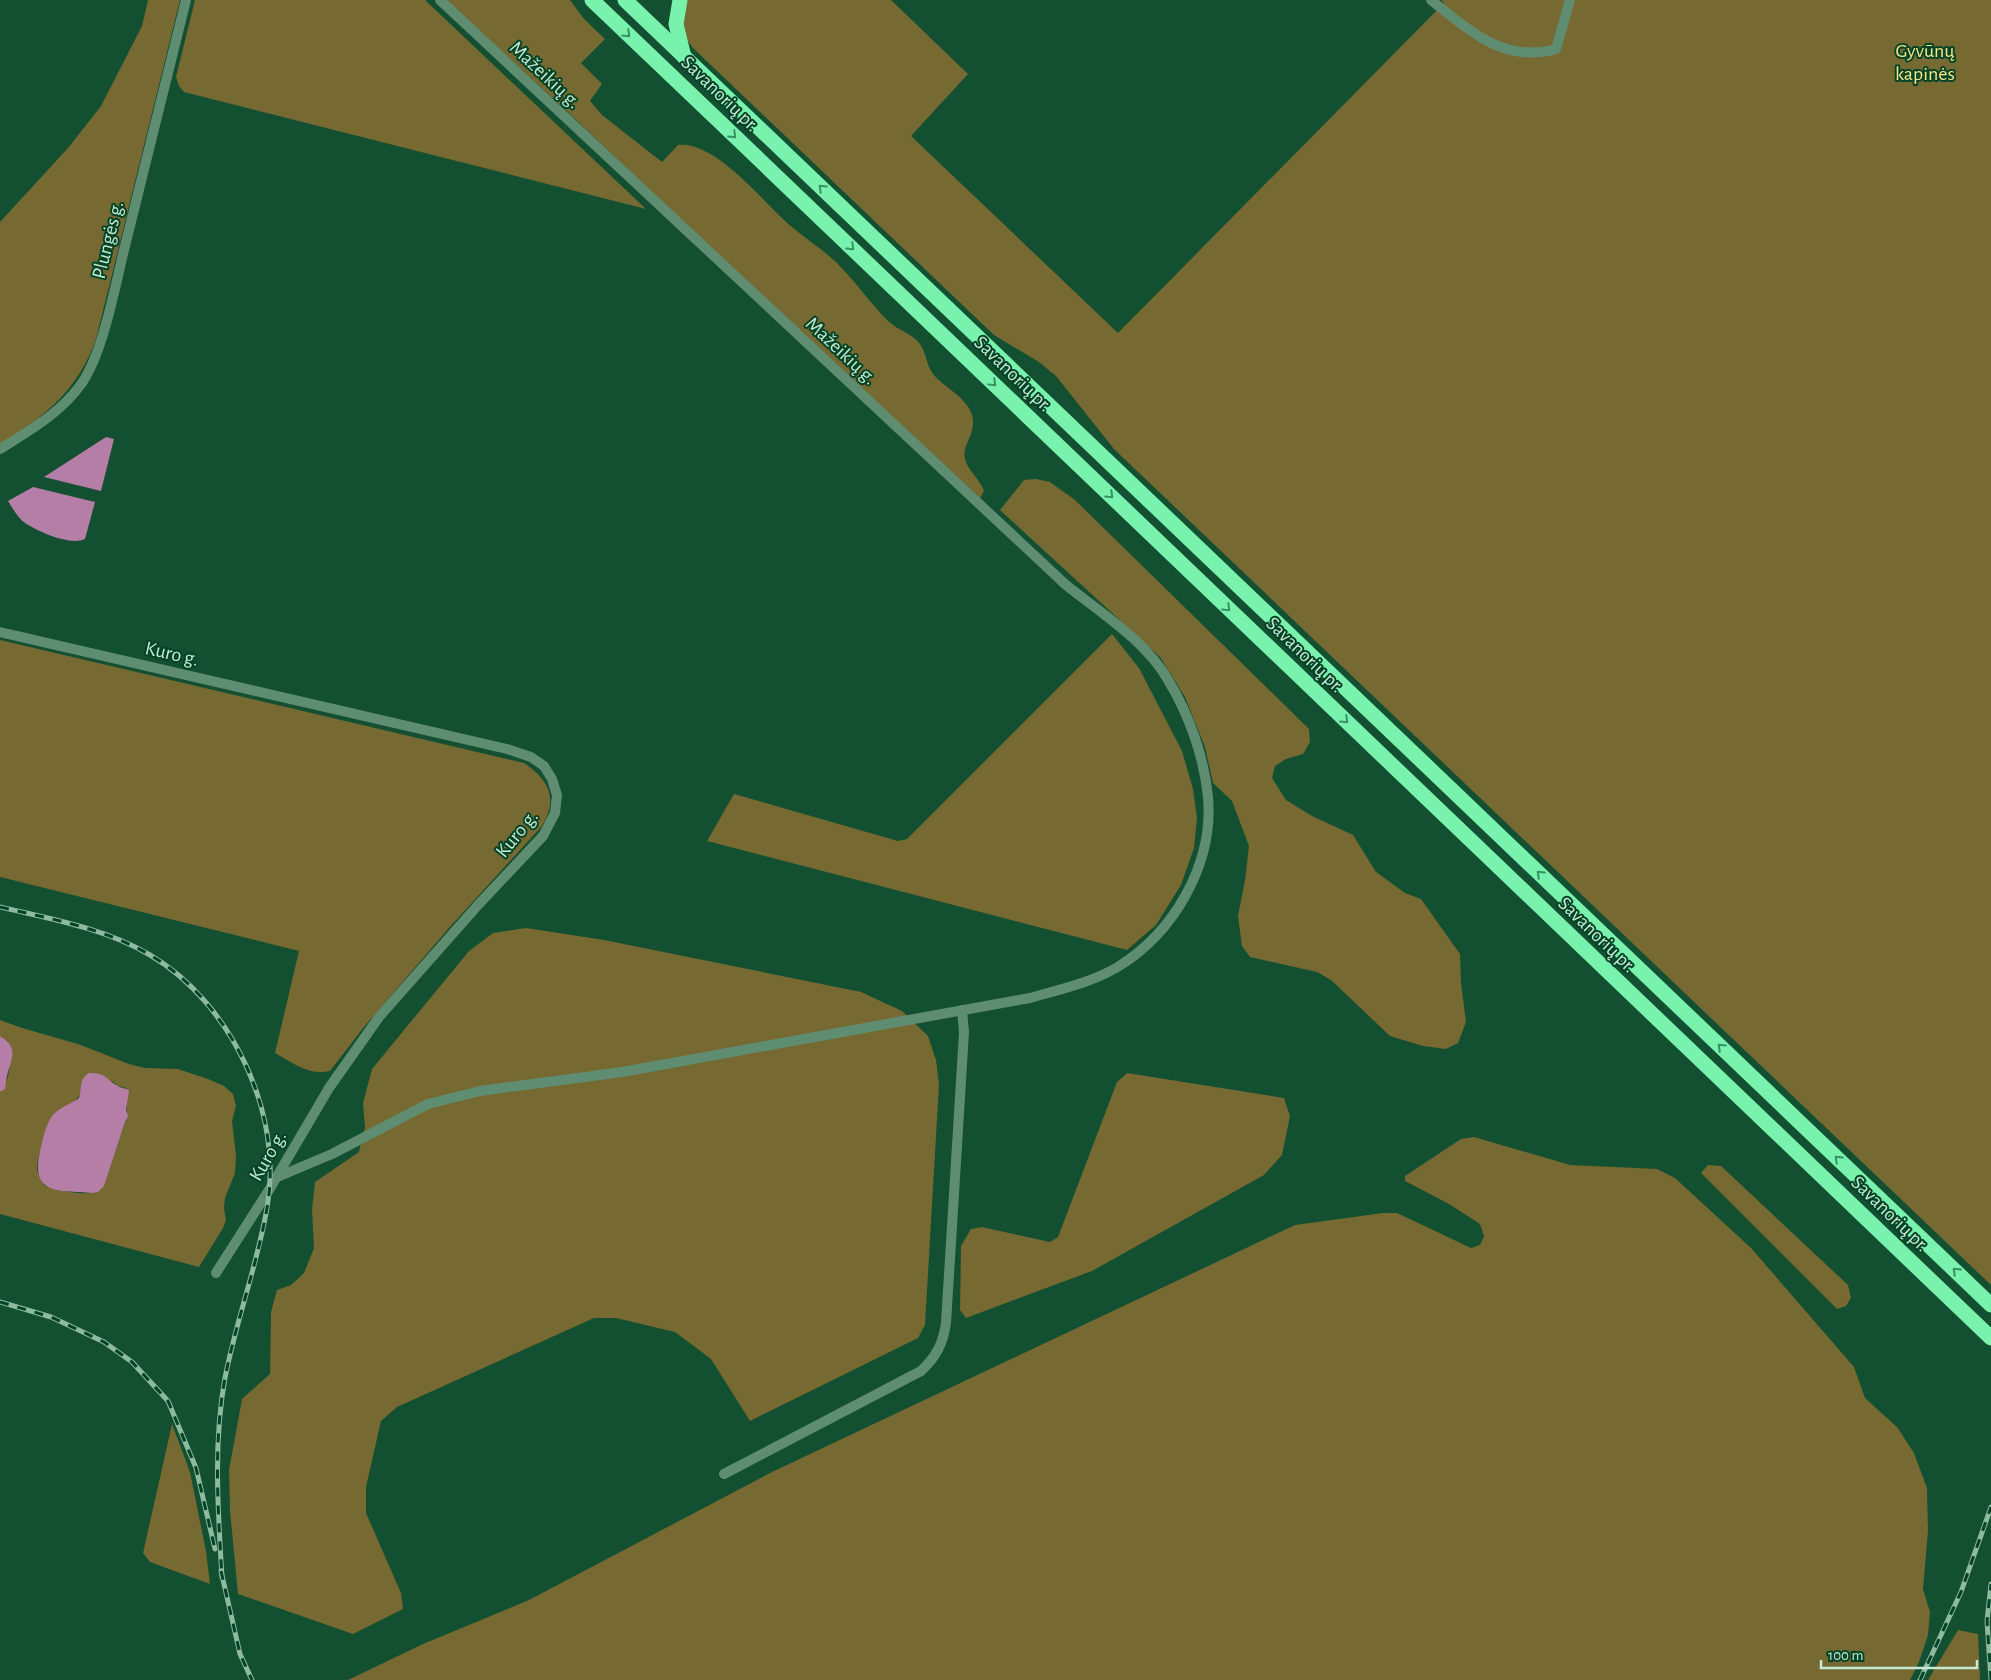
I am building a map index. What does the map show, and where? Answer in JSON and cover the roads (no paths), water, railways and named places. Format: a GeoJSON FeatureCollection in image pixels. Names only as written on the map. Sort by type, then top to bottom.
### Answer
{"type":"FeatureCollection","features":[{"type":"Feature","properties":{"kind":"highway","name":"Savanorių pr."},"geometry":{"type":"LineString","coordinates":[[592,0],[1640,1005],[1991,1338]]}},
{"type":"Feature","properties":{"kind":"highway","name":"Savanorių pr."},"geometry":{"type":"LineString","coordinates":[[625,0],[1991,1305]]}},
{"type":"Feature","properties":{"kind":"highway"},"geometry":{"type":"LineString","coordinates":[[680,0],[676,24],[684,56]]}},
{"type":"Feature","properties":{"kind":"street","name":"Plungės g."},"geometry":{"type":"LineString","coordinates":[[0,449],[51,417],[82,383],[92,364],[113,294],[186,0]]}},
{"type":"Feature","properties":{"kind":"street","name":"Mažeikių g."},"geometry":{"type":"LineString","coordinates":[[275,1178],[332,1154],[428,1104],[480,1091],[622,1072],[1030,998],[1090,980],[1115,968],[1141,951],[1161,932],[1179,906],[1196,874],[1204,847],[1208,798],[1196,742],[1168,678],[1138,643],[1059,578],[440,0]]}},
{"type":"Feature","properties":{"kind":"street"},"geometry":{"type":"LineString","coordinates":[[1431,0],[1465,27],[1489,41],[1511,52],[1529,54],[1556,50],[1570,0]]}},
{"type":"Feature","properties":{"kind":"street","name":"Kuro g."},"geometry":{"type":"LineString","coordinates":[[0,632],[507,749],[531,757],[544,766],[552,779],[557,795],[556,813],[542,836],[379,1017],[329,1088],[216,1273]]}},
{"type":"Feature","properties":{"kind":"street"},"geometry":{"type":"LineString","coordinates":[[724,1474],[921,1371],[936,1355],[944,1335],[946,1323],[964,1032],[962,1010]]}},
{"type":"Feature","properties":{"kind":"railway"},"geometry":{"type":"LineString","coordinates":[[0,907],[96,931],[150,955],[179,976],[205,1002],[228,1032],[246,1065],[259,1100],[267,1136],[270,1172],[263,1230],[235,1336],[221,1403],[218,1477],[222,1577]]}},
{"type":"Feature","properties":{"kind":"railway"},"geometry":{"type":"LineString","coordinates":[[0,1302],[51,1317],[104,1342],[132,1362],[168,1401],[196,1468],[215,1549]]}},
{"type":"Feature","properties":{"kind":"railway"},"geometry":{"type":"LineString","coordinates":[[1920,1680],[1961,1592],[1991,1507]]}},
{"type":"Feature","properties":{"kind":"railway"},"geometry":{"type":"LineString","coordinates":[[221,1571],[240,1654],[252,1680]]}},
{"type":"Feature","properties":{"kind":"railway"},"geometry":{"type":"LineString","coordinates":[[1991,1584],[1987,1621],[1991,1680]]}},
{"type":"Feature","properties":{"kind":"park label","name":"Gyvūnų kapinės"},"geometry":{"type":"Point","coordinates":[1925,62]}}]}
